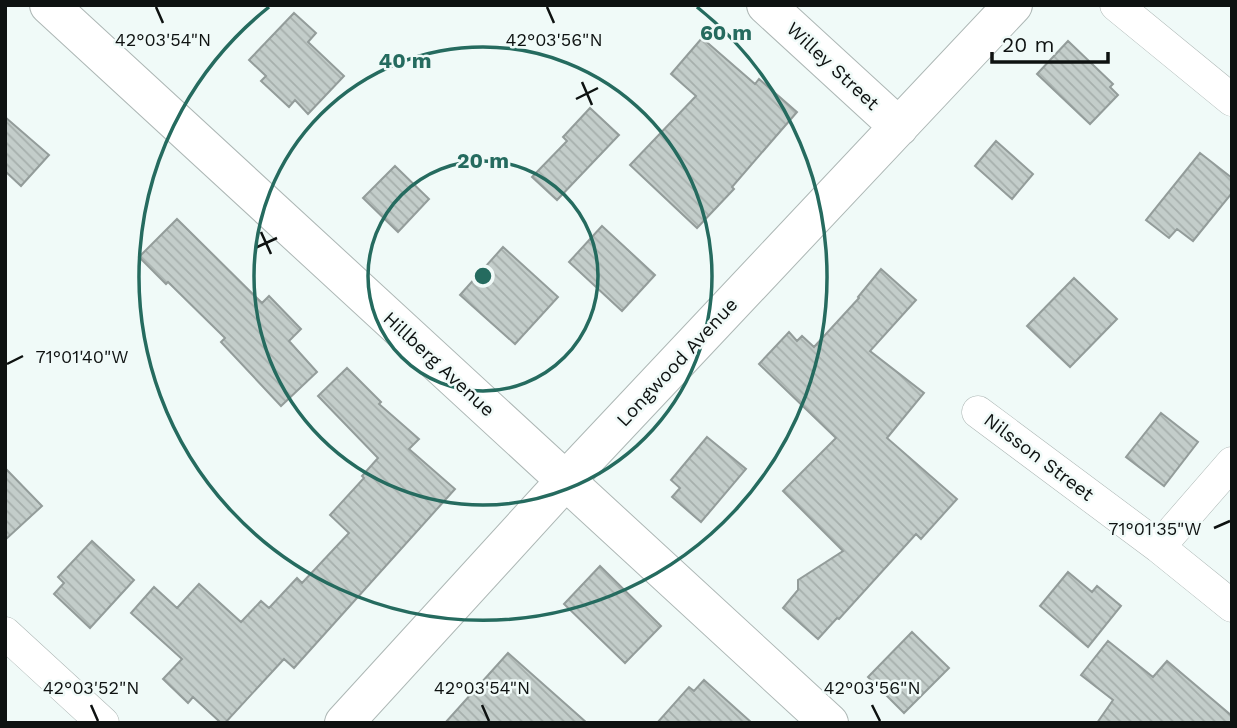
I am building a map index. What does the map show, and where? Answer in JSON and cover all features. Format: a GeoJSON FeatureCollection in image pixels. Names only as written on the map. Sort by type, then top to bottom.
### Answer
{"type":"FeatureCollection","features":[{"type":"Feature","properties":{"kind":"street","name":"Hillberg Avenue"},"geometry":{"type":"LineString","coordinates":[[49,5],[830,723]]}},
{"type":"Feature","properties":{"kind":"street","name":"Willey Street"},"geometry":{"type":"LineString","coordinates":[[766,5],[899,127]]}},
{"type":"Feature","properties":{"kind":"street","name":"Longwood Avenue"},"geometry":{"type":"LineString","coordinates":[[344,723],[566,480],[1013,5]]}},
{"type":"Feature","properties":{"kind":"street"},"geometry":{"type":"LineString","coordinates":[[1116,5],[1232,100]]}},
{"type":"Feature","properties":{"kind":"street","name":"Nilsson Street"},"geometry":{"type":"LineString","coordinates":[[978,412],[1159,547],[1232,606]]}},
{"type":"Feature","properties":{"kind":"street"},"geometry":{"type":"LineString","coordinates":[[1159,547],[1232,463]]}},
{"type":"Feature","properties":{"kind":"street"},"geometry":{"type":"LineString","coordinates":[[5,634],[103,723]]}},
{"type":"Feature","properties":{"kind":"building"},"geometry":{"type":"Polygon","coordinates":[[[294,13],[316,33],[308,42],[344,76],[308,114],[295,100],[289,107],[261,81],[266,76],[249,60],[294,13]]]}},
{"type":"Feature","properties":{"kind":"building"},"geometry":{"type":"Polygon","coordinates":[[[702,38],[755,84],[759,79],[797,112],[732,187],[734,189],[697,228],[630,165],[696,96],[671,74],[702,38]]]}},
{"type":"Feature","properties":{"kind":"building"},"geometry":{"type":"Polygon","coordinates":[[[1068,41],[1113,84],[1110,87],[1118,95],[1090,124],[1037,74],[1068,41]]]}},
{"type":"Feature","properties":{"kind":"building"},"geometry":{"type":"Polygon","coordinates":[[[590,108],[619,135],[557,200],[532,177],[567,141],[563,137],[590,108]]]}},
{"type":"Feature","properties":{"kind":"building"},"geometry":{"type":"Polygon","coordinates":[[[5,117],[49,155],[21,186],[5,171],[5,117]]]}},
{"type":"Feature","properties":{"kind":"building"},"geometry":{"type":"Polygon","coordinates":[[[996,141],[1033,174],[1012,199],[975,166],[996,141]]]}},
{"type":"Feature","properties":{"kind":"building"},"geometry":{"type":"Polygon","coordinates":[[[1200,153],[1232,178],[1232,193],[1193,241],[1177,229],[1169,238],[1146,220],[1200,153]]]}},
{"type":"Feature","properties":{"kind":"building"},"geometry":{"type":"Polygon","coordinates":[[[395,166],[429,199],[398,232],[363,198],[395,166]]]}},
{"type":"Feature","properties":{"kind":"building"},"geometry":{"type":"Polygon","coordinates":[[[177,219],[262,303],[269,296],[301,329],[289,341],[317,372],[281,406],[221,342],[225,338],[139,257],[177,219]]]}},
{"type":"Feature","properties":{"kind":"building"},"geometry":{"type":"Polygon","coordinates":[[[602,226],[655,275],[622,311],[569,262],[602,226]]]}},
{"type":"Feature","properties":{"kind":"building"},"geometry":{"type":"Polygon","coordinates":[[[503,247],[558,297],[515,344],[460,295],[503,247]]]}},
{"type":"Feature","properties":{"kind":"building"},"geometry":{"type":"Polygon","coordinates":[[[881,269],[916,300],[870,351],[924,393],[887,438],[957,499],[921,539],[916,534],[818,639],[783,608],[798,590],[798,580],[843,551],[783,491],[836,438],[759,364],[789,332],[797,341],[802,336],[814,347],[859,298],[881,269]]]}},
{"type":"Feature","properties":{"kind":"building"},"geometry":{"type":"Polygon","coordinates":[[[1074,278],[1117,319],[1070,367],[1027,326],[1074,278]]]}},
{"type":"Feature","properties":{"kind":"building"},"geometry":{"type":"Polygon","coordinates":[[[347,368],[381,402],[379,404],[419,439],[409,449],[455,489],[294,668],[284,659],[225,723],[221,723],[193,697],[188,703],[163,679],[182,659],[131,613],[154,587],[177,608],[199,584],[241,622],[261,601],[269,608],[297,578],[302,583],[349,533],[330,515],[364,478],[362,476],[378,458],[318,396],[347,368]]]}},
{"type":"Feature","properties":{"kind":"building"},"geometry":{"type":"Polygon","coordinates":[[[1161,413],[1198,442],[1164,486],[1126,457],[1161,413]]]}},
{"type":"Feature","properties":{"kind":"building"},"geometry":{"type":"Polygon","coordinates":[[[707,437],[746,469],[701,522],[672,497],[680,488],[671,480],[707,437]]]}},
{"type":"Feature","properties":{"kind":"building"},"geometry":{"type":"Polygon","coordinates":[[[5,468],[42,506],[5,540],[5,468]]]}},
{"type":"Feature","properties":{"kind":"building"},"geometry":{"type":"Polygon","coordinates":[[[92,541],[134,580],[90,628],[54,594],[64,583],[58,577],[92,541]]]}},
{"type":"Feature","properties":{"kind":"building"},"geometry":{"type":"Polygon","coordinates":[[[600,566],[661,626],[625,663],[564,604],[600,566]]]}},
{"type":"Feature","properties":{"kind":"building"},"geometry":{"type":"Polygon","coordinates":[[[1068,572],[1092,592],[1097,586],[1121,606],[1088,647],[1040,606],[1068,572]]]}},
{"type":"Feature","properties":{"kind":"building"},"geometry":{"type":"Polygon","coordinates":[[[912,632],[949,668],[904,713],[868,677],[912,632]]]}},
{"type":"Feature","properties":{"kind":"building"},"geometry":{"type":"Polygon","coordinates":[[[1108,641],[1153,677],[1167,661],[1232,716],[1232,723],[1097,723],[1113,700],[1081,675],[1108,641]]]}},
{"type":"Feature","properties":{"kind":"building"},"geometry":{"type":"Polygon","coordinates":[[[508,653],[587,723],[445,723],[508,653]]]}},
{"type":"Feature","properties":{"kind":"building"},"geometry":{"type":"Polygon","coordinates":[[[704,680],[752,723],[657,723],[689,687],[694,691],[704,680]]]}}]}
